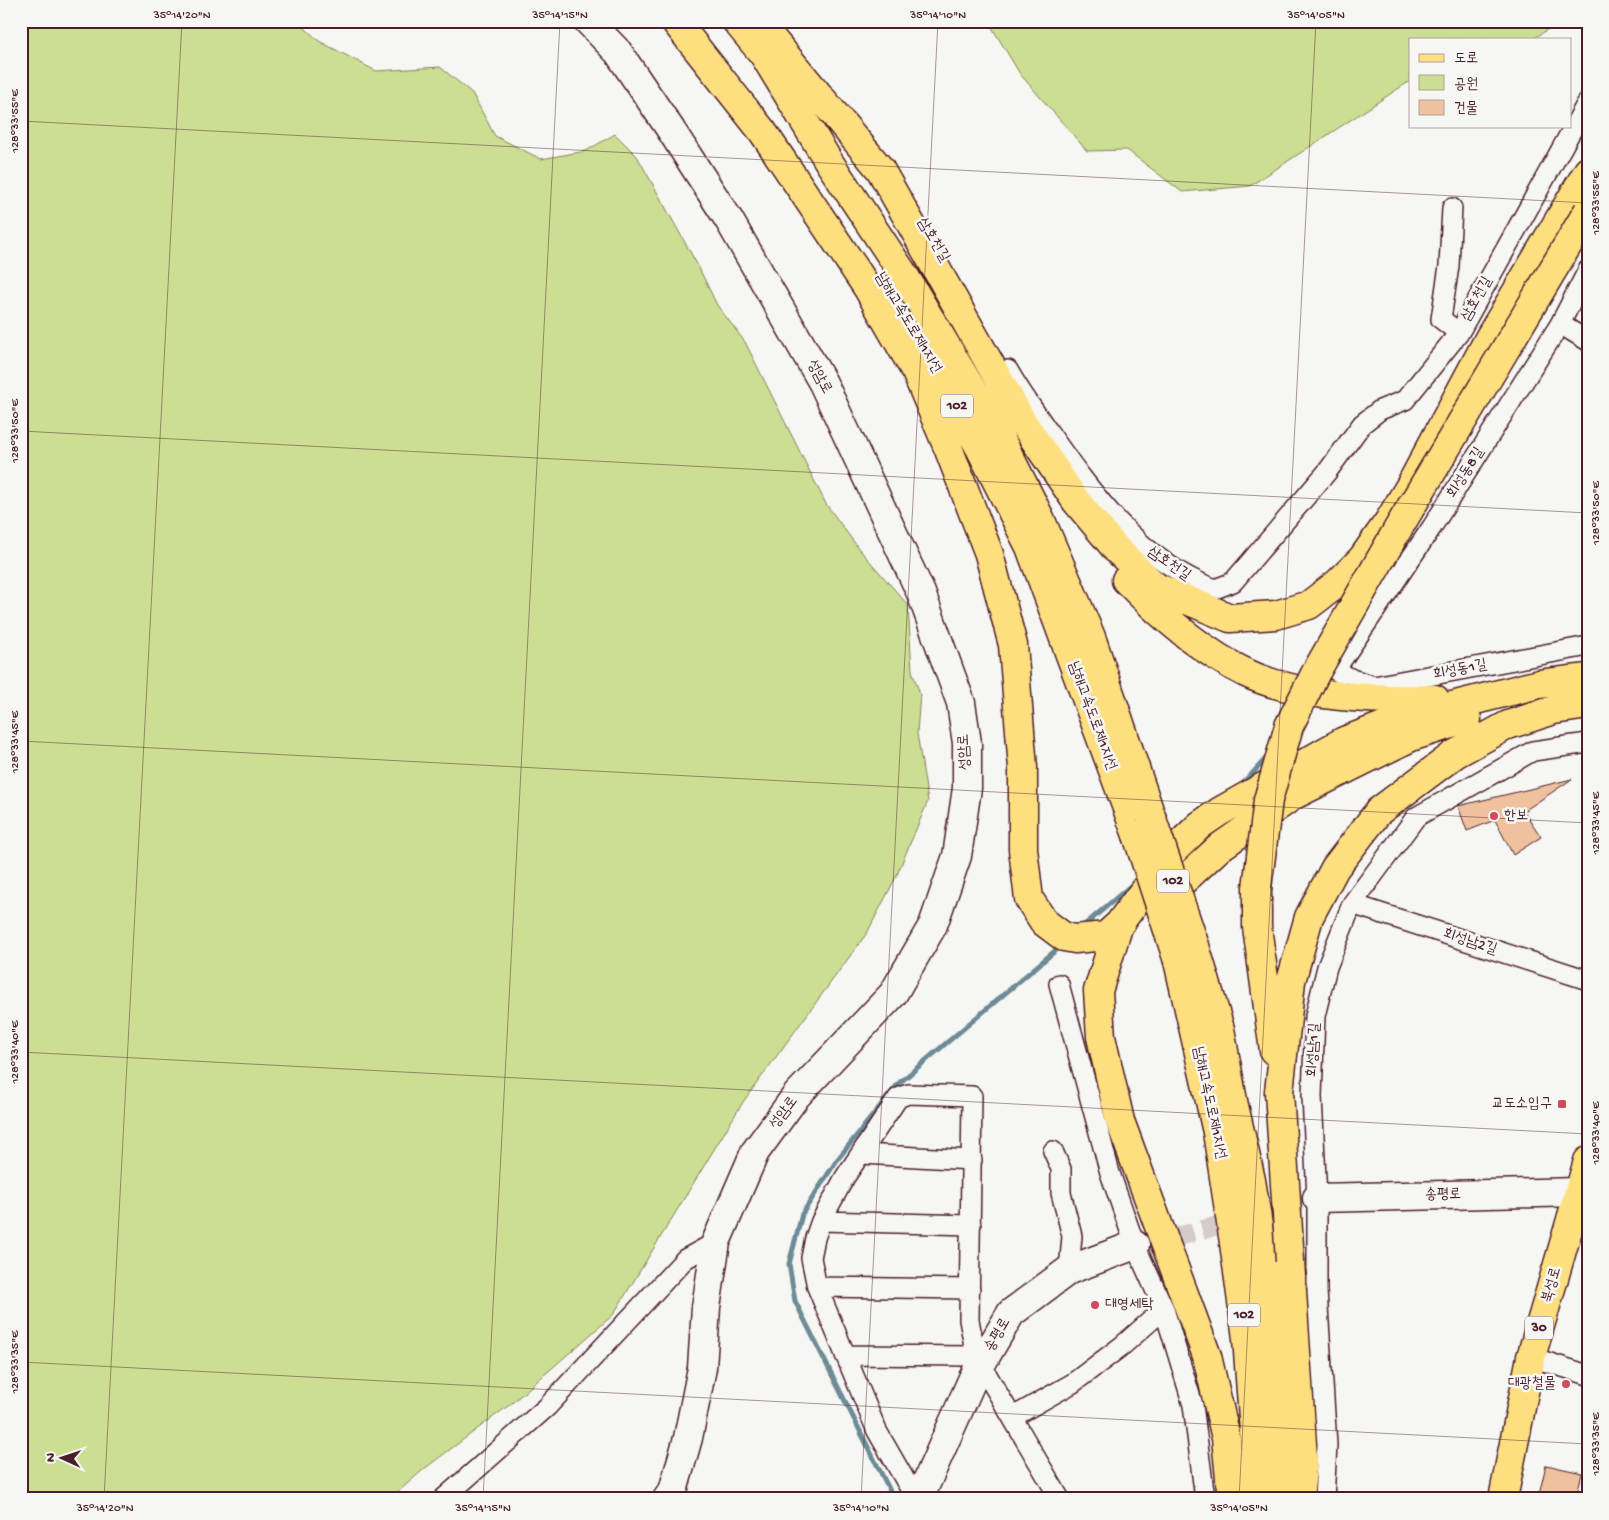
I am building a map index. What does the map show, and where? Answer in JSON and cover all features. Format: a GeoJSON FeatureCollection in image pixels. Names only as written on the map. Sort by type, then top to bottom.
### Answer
{"type":"FeatureCollection","features":[{"type":"Feature","properties":{"kind":"main road","name":"성암로"},"geometry":{"type":"LineString","coordinates":[[588,21],[618,52],[729,220],[823,383],[920,593],[961,704],[967,743],[967,788],[957,856],[933,925],[893,994],[796,1096],[755,1152],[716,1242],[706,1307],[702,1368],[688,1438],[673,1491],[666,1499]]}},
{"type":"Feature","properties":{"kind":"main road"},"geometry":{"type":"LineString","coordinates":[[675,21],[763,132],[867,287],[916,372],[949,450],[989,554],[1013,645],[1024,768],[1023,849],[1029,899],[1044,922],[1064,937],[1090,938],[1106,936],[1118,924],[1174,850],[1200,826],[1219,812],[1344,741],[1404,718],[1539,684],[1588,678]]}},
{"type":"Feature","properties":{"kind":"main road","name":"남해고속도로제1지선"},"geometry":{"type":"LineString","coordinates":[[695,21],[788,139],[840,214],[907,319],[980,448],[1030,547],[1144,825]]}},
{"type":"Feature","properties":{"kind":"main road","name":"남해고속도로제1지선"},"geometry":{"type":"LineString","coordinates":[[736,21],[764,55],[829,162],[904,275],[1001,439],[1040,518],[1091,637],[1144,825],[1187,953],[1220,1029],[1269,1296],[1284,1499]]}},
{"type":"Feature","properties":{"kind":"main road"},"geometry":{"type":"LineString","coordinates":[[757,21],[880,169],[1022,421],[1076,501],[1117,550],[1156,588],[1230,618],[1276,615],[1309,605],[1338,582],[1362,559],[1389,521],[1488,340],[1588,171]]}},
{"type":"Feature","properties":{"kind":"main road"},"geometry":{"type":"LineString","coordinates":[[764,55],[832,135],[884,204],[1028,455],[1078,530],[1160,615],[1212,652],[1247,673],[1290,687],[1340,687],[1391,700],[1498,694]]}},
{"type":"Feature","properties":{"kind":"main road"},"geometry":{"type":"LineString","coordinates":[[1298,1499],[1303,1459],[1279,1092],[1257,927],[1256,888],[1268,800],[1289,726],[1316,672],[1398,527],[1588,212]]}},
{"type":"Feature","properties":{"kind":"main road"},"geometry":{"type":"LineString","coordinates":[[1232,1499],[1226,1438],[1207,1356],[1120,1122],[1101,1037],[1098,992],[1118,924],[1184,880],[1220,847],[1294,795],[1411,737],[1490,713],[1588,694]]}},
{"type":"Feature","properties":{"kind":"main road"},"geometry":{"type":"LineString","coordinates":[[1279,1092],[1291,981],[1309,917],[1335,868],[1379,811],[1455,754],[1508,726],[1554,710],[1588,705]]}},
{"type":"Feature","properties":{"kind":"main road","name":"남해고속도로제1지선"},"geometry":{"type":"LineString","coordinates":[[1187,953],[1233,1236],[1247,1338],[1259,1499]]}},
{"type":"Feature","properties":{"kind":"main road","name":"북성로"},"geometry":{"type":"LineString","coordinates":[[1503,1499],[1531,1357],[1588,1161]]}},
{"type":"Feature","properties":{"kind":"main road","name":"송평로"},"geometry":{"type":"LineString","coordinates":[[1312,1200],[1579,1192]]}},
{"type":"Feature","properties":{"kind":"main road","name":"송평로"},"geometry":{"type":"LineString","coordinates":[[918,1499],[979,1359],[1011,1313],[1069,1270],[1141,1245]]}},
{"type":"Feature","properties":{"kind":"street","name":"삼호천길"},"geometry":{"type":"LineString","coordinates":[[772,21],[824,84],[888,169],[920,218],[1016,384],[1078,474],[1147,551],[1190,580],[1215,589],[1232,582],[1326,472],[1362,424],[1380,410],[1405,400],[1458,333],[1588,101]]}},
{"type":"Feature","properties":{"kind":"street"},"geometry":{"type":"LineString","coordinates":[[1452,208],[1449,266],[1441,319],[1458,333]]}},
{"type":"Feature","properties":{"kind":"street","name":"회성동8길"},"geometry":{"type":"LineString","coordinates":[[1340,687],[1432,527],[1560,324],[1588,270]]}},
{"type":"Feature","properties":{"kind":"street"},"geometry":{"type":"LineString","coordinates":[[1560,324],[1588,341]]}},
{"type":"Feature","properties":{"kind":"street","name":"회성동1길"},"geometry":{"type":"LineString","coordinates":[[1340,687],[1352,679],[1374,686],[1588,646]]}},
{"type":"Feature","properties":{"kind":"street","name":"회성남1길"},"geometry":{"type":"LineString","coordinates":[[1324,1499],[1327,1445],[1312,1200],[1312,1096],[1315,1016],[1327,967],[1352,904],[1416,817],[1533,751],[1588,743]]}},
{"type":"Feature","properties":{"kind":"street","name":"회성남2길"},"geometry":{"type":"LineString","coordinates":[[1352,904],[1588,980]]}},
{"type":"Feature","properties":{"kind":"street"},"geometry":{"type":"LineString","coordinates":[[1059,984],[1110,1173],[1141,1245],[1164,1310],[1193,1406],[1205,1499]]}},
{"type":"Feature","properties":{"kind":"street"},"geometry":{"type":"LineString","coordinates":[[918,1499],[877,1431],[817,1287],[811,1258],[814,1238],[821,1221],[845,1177],[898,1098],[908,1094],[972,1096],[970,1326],[979,1359],[1060,1499]]}},
{"type":"Feature","properties":{"kind":"street"},"geometry":{"type":"LineString","coordinates":[[1053,1151],[1061,1169],[1061,1193],[1071,1232],[1069,1270]]}},
{"type":"Feature","properties":{"kind":"street"},"geometry":{"type":"LineString","coordinates":[[862,1154],[972,1160]]}},
{"type":"Feature","properties":{"kind":"street"},"geometry":{"type":"LineString","coordinates":[[821,1221],[971,1225]]}},
{"type":"Feature","properties":{"kind":"street"},"geometry":{"type":"LineString","coordinates":[[443,1499],[547,1407],[686,1259],[716,1242]]}},
{"type":"Feature","properties":{"kind":"street"},"geometry":{"type":"LineString","coordinates":[[817,1287],[970,1289]]}},
{"type":"Feature","properties":{"kind":"street"},"geometry":{"type":"LineString","coordinates":[[1014,1417],[1073,1383],[1123,1345],[1164,1310]]}},
{"type":"Feature","properties":{"kind":"street"},"geometry":{"type":"LineString","coordinates":[[845,1355],[979,1359]]}},
{"type":"Feature","properties":{"kind":"street"},"geometry":{"type":"LineString","coordinates":[[1531,1357],[1588,1375]]}},
{"type":"Feature","properties":{"kind":"green space"},"geometry":{"type":"Polygon","coordinates":[[[21,21],[297,21],[319,41],[376,71],[440,67],[472,93],[495,136],[541,159],[586,151],[615,134],[637,156],[698,266],[717,305],[745,342],[826,504],[859,549],[908,605],[912,671],[920,694],[917,733],[928,801],[896,877],[867,933],[743,1102],[613,1315],[512,1403],[424,1469],[390,1499],[21,1499],[21,21]]]}},
{"type":"Feature","properties":{"kind":"green space"},"geometry":{"type":"Polygon","coordinates":[[[988,21],[1561,21],[1535,38],[1409,38],[1409,82],[1250,186],[1182,192],[1127,150],[1087,151],[1020,74],[988,21]]]}},
{"type":"Feature","properties":{"kind":"building","name":"한보"},"geometry":{"type":"Polygon","coordinates":[[[1572,779],[1524,811],[1541,837],[1513,855],[1495,820],[1467,831],[1458,806],[1572,779]]]}},
{"type":"Feature","properties":{"kind":"building"},"geometry":{"type":"Polygon","coordinates":[[[1546,1465],[1582,1473],[1576,1499],[1538,1499],[1546,1465]]]}},
{"type":"Feature","properties":{"kind":"waterway"},"geometry":{"type":"LineString","coordinates":[[1241,786],[1269,755]]}},
{"type":"Feature","properties":{"kind":"waterway"},"geometry":{"type":"LineString","coordinates":[[1081,928],[1134,883]]}},
{"type":"Feature","properties":{"kind":"waterway"},"geometry":{"type":"LineString","coordinates":[[894,1499],[795,1301],[789,1264],[802,1214],[837,1160],[898,1084],[1062,945]]}},
{"type":"Feature","properties":{"kind":"tunnel"},"geometry":{"type":"LineString","coordinates":[[1148,1245],[1306,1201]]}},
{"type":"Feature","properties":{"kind":"place","name":"한보"},"geometry":{"type":"Point","coordinates":[1494,816]}},
{"type":"Feature","properties":{"kind":"place","name":"교도소입구"},"geometry":{"type":"Point","coordinates":[1562,1104]}},
{"type":"Feature","properties":{"kind":"place","name":"대영세탁"},"geometry":{"type":"Point","coordinates":[1095,1305]}},
{"type":"Feature","properties":{"kind":"place","name":"대광철물"},"geometry":{"type":"Point","coordinates":[1566,1384]}}]}
